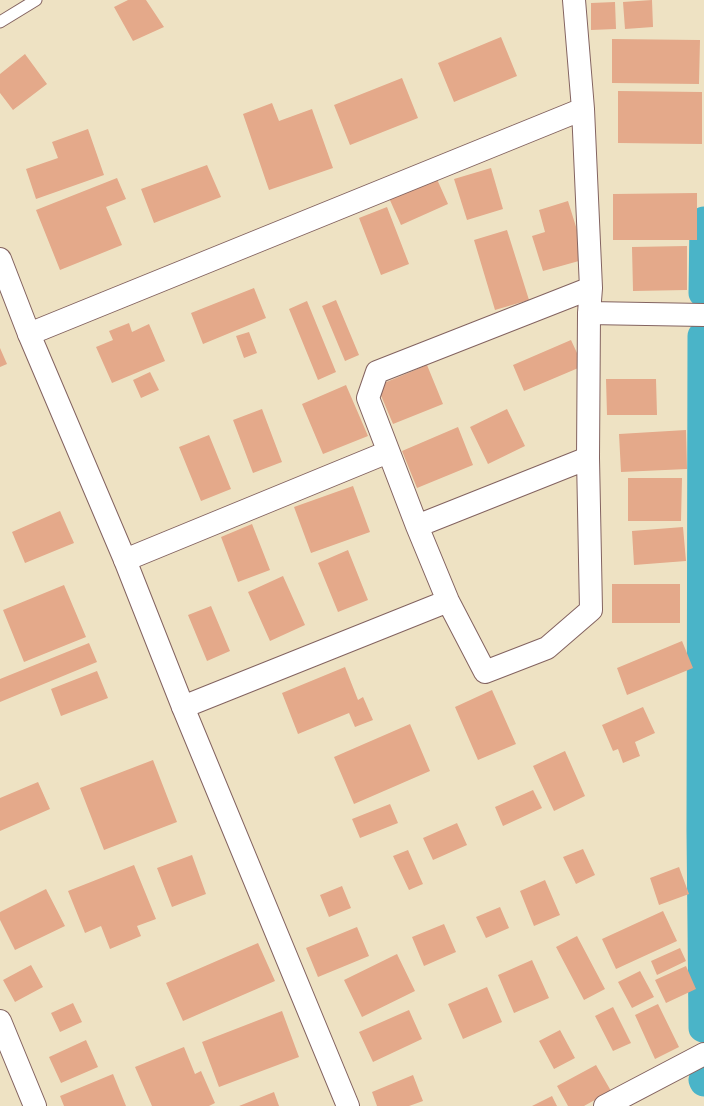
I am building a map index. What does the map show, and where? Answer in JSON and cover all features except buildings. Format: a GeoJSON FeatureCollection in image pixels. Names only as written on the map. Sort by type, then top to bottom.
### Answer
{"type":"FeatureCollection","features":[{"type":"Feature","properties":{"kind":"street"},"geometry":{"type":"LineString","coordinates":[[574,0],[583,109],[591,288],[589,313],[588,458],[591,610],[547,648],[485,672],[448,601],[417,526],[368,398],[377,372],[591,288]]}},
{"type":"Feature","properties":{"kind":"street"},"geometry":{"type":"LineString","coordinates":[[29,334],[583,109]]}},
{"type":"Feature","properties":{"kind":"street"},"geometry":{"type":"LineString","coordinates":[[0,259],[29,334],[125,560],[183,707],[348,1106]]}},
{"type":"Feature","properties":{"kind":"street"},"geometry":{"type":"LineString","coordinates":[[589,313],[704,315]]}},
{"type":"Feature","properties":{"kind":"street"},"geometry":{"type":"LineString","coordinates":[[125,560],[388,452]]}},
{"type":"Feature","properties":{"kind":"street"},"geometry":{"type":"LineString","coordinates":[[417,526],[588,458]]}},
{"type":"Feature","properties":{"kind":"street"},"geometry":{"type":"LineString","coordinates":[[183,707],[448,601]]}},
{"type":"Feature","properties":{"kind":"street"},"geometry":{"type":"LineString","coordinates":[[0,1021],[35,1106]]}},
{"type":"Feature","properties":{"kind":"street"},"geometry":{"type":"LineString","coordinates":[[605,1106],[704,1054]]}},
{"type":"Feature","properties":{"kind":"lane"},"geometry":{"type":"LineString","coordinates":[[0,22],[36,0]]}},
{"type":"Feature","properties":{"kind":"waterway"},"geometry":{"type":"LineString","coordinates":[[703,293],[704,221]]}},
{"type":"Feature","properties":{"kind":"waterway"},"geometry":{"type":"LineString","coordinates":[[702,336],[701,830],[703,1028]]}}]}
